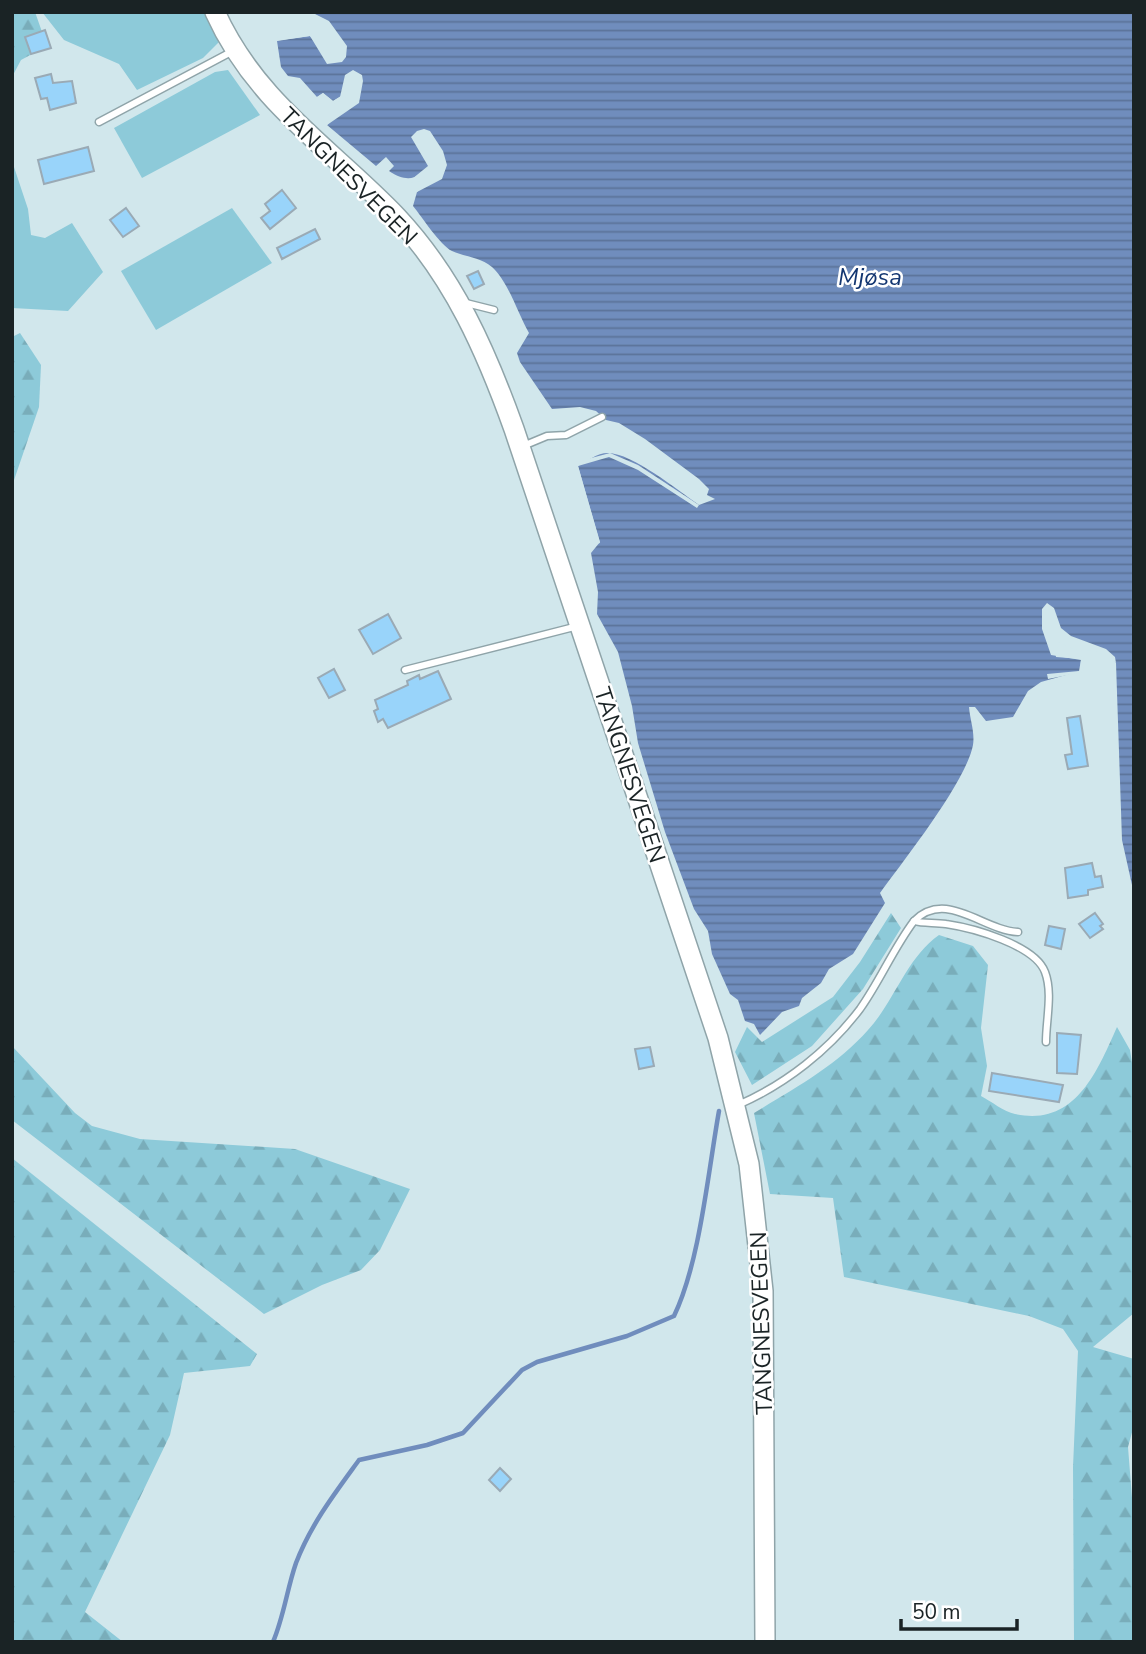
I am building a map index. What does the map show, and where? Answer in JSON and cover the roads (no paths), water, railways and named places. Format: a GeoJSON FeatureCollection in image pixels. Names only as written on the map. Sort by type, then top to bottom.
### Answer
{"type":"FeatureCollection","features":[{"type":"Feature","properties":{"kind":"main road","name":"TANGNESVEGEN"},"geometry":{"type":"LineString","coordinates":[[215,12],[234,50],[291,120],[397,218],[430,257],[460,302],[479,338],[520,447],[713,1025],[737,1106],[756,1207],[763,1291],[765,1642]]}},
{"type":"Feature","properties":{"kind":"lane"},"geometry":{"type":"LineString","coordinates":[[99,122],[234,50]]}},
{"type":"Feature","properties":{"kind":"lane"},"geometry":{"type":"LineString","coordinates":[[460,302],[494,310]]}},
{"type":"Feature","properties":{"kind":"lane"},"geometry":{"type":"LineString","coordinates":[[520,447],[547,436],[566,435],[602,417]]}},
{"type":"Feature","properties":{"kind":"lane"},"geometry":{"type":"LineString","coordinates":[[405,670],[580,626]]}},
{"type":"Feature","properties":{"kind":"lane"},"geometry":{"type":"LineString","coordinates":[[737,1106],[774,1087],[832,1041],[859,1009],[914,921],[922,913],[944,907],[1018,932]]}},
{"type":"Feature","properties":{"kind":"lane"},"geometry":{"type":"LineString","coordinates":[[914,921],[965,928],[1018,947],[1036,958],[1045,970],[1048,985],[1046,1042]]}},
{"type":"Feature","properties":{"kind":"water","name":"Mjøsa"},"geometry":{"type":"Polygon","coordinates":[[[296,12],[1134,12],[1134,894],[1122,840],[1116,663],[1103,651],[1053,637],[1056,657],[1081,659],[1080,671],[1041,682],[1028,691],[1013,717],[986,721],[975,707],[969,707],[973,745],[968,761],[933,820],[880,893],[885,903],[853,954],[829,969],[821,983],[802,998],[799,1006],[782,1012],[760,1035],[754,1024],[745,1021],[738,1000],[730,994],[712,954],[708,931],[694,909],[665,832],[638,743],[618,652],[597,614],[598,592],[591,553],[600,542],[578,466],[600,454],[618,455],[655,474],[699,505],[715,499],[707,495],[709,489],[699,479],[619,423],[606,420],[596,411],[580,407],[552,409],[520,362],[517,353],[529,333],[498,273],[477,259],[447,248],[413,206],[417,192],[436,175],[433,166],[422,174],[407,178],[389,171],[394,166],[386,157],[376,166],[327,125],[351,103],[352,89],[333,101],[323,93],[317,97],[300,78],[288,76],[281,67],[277,41],[310,36],[326,56],[336,51],[318,24],[296,12]]]}},
{"type":"Feature","properties":{"kind":"waterway"},"geometry":{"type":"LineString","coordinates":[[273,1642],[302,1549],[324,1509],[359,1460],[427,1445],[463,1433],[522,1370],[537,1362],[627,1336],[674,1316],[697,1243],[719,1111]]}}]}
